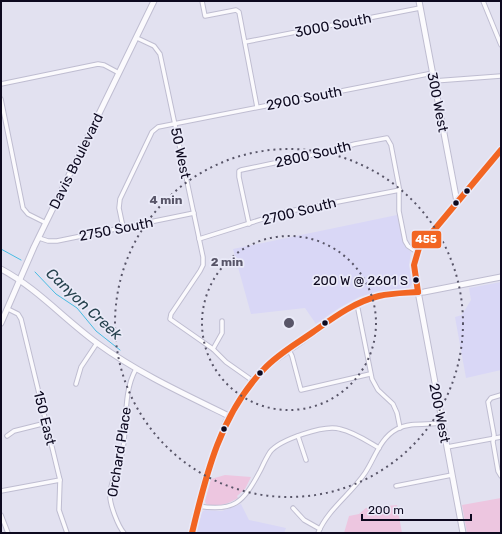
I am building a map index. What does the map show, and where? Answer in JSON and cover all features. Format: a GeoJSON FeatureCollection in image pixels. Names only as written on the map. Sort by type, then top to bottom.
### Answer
{"type":"FeatureCollection","features":[{"type":"Feature","properties":{"kind":"street","name":"Davis Boulevard"},"geometry":{"type":"LineString","coordinates":[[1,323],[46,223],[154,1]]}},
{"type":"Feature","properties":{"kind":"street"},"geometry":{"type":"LineString","coordinates":[[202,1],[205,16],[238,10],[257,107]]}},
{"type":"Feature","properties":{"kind":"street","name":"300 West"},"geometry":{"type":"LineString","coordinates":[[419,1],[457,202]]}},
{"type":"Feature","properties":{"kind":"street"},"geometry":{"type":"LineString","coordinates":[[483,1],[501,45]]}},
{"type":"Feature","properties":{"kind":"street","name":"3000 South"},"geometry":{"type":"LineString","coordinates":[[245,42],[420,8]]}},
{"type":"Feature","properties":{"kind":"street","name":"50 West"},"geometry":{"type":"LineString","coordinates":[[137,38],[154,46],[159,52],[203,260],[202,267],[171,314],[170,319],[212,349]]}},
{"type":"Feature","properties":{"kind":"street"},"geometry":{"type":"LineString","coordinates":[[1,84],[98,64],[104,65],[120,73]]}},
{"type":"Feature","properties":{"kind":"street","name":"2900 South"},"geometry":{"type":"LineString","coordinates":[[123,228],[119,208],[120,199],[152,132],[160,126],[433,74]]}},
{"type":"Feature","properties":{"kind":"street"},"geometry":{"type":"LineString","coordinates":[[434,81],[501,76]]}},
{"type":"Feature","properties":{"kind":"street"},"geometry":{"type":"LineString","coordinates":[[1,99],[23,208],[28,214],[46,223]]}},
{"type":"Feature","properties":{"kind":"street","name":"2800 South"},"geometry":{"type":"LineString","coordinates":[[249,224],[239,177],[239,171],[245,168],[388,138],[400,190]]}},
{"type":"Feature","properties":{"kind":"street"},"geometry":{"type":"LineString","coordinates":[[400,190],[399,211],[405,241],[408,246],[417,252],[457,202],[500,154]]}},
{"type":"Feature","properties":{"kind":"street","name":"2700 South"},"geometry":{"type":"LineString","coordinates":[[199,239],[285,212],[400,190]]}},
{"type":"Feature","properties":{"kind":"street","name":"2750 South"},"geometry":{"type":"LineString","coordinates":[[39,238],[54,241],[194,213]]}},
{"type":"Feature","properties":{"kind":"street","name":"200 West"},"geometry":{"type":"LineString","coordinates":[[417,252],[414,268],[463,533]]}},
{"type":"Feature","properties":{"kind":"street"},"geometry":{"type":"LineString","coordinates":[[1,269],[20,280],[97,343],[136,369],[229,416]]}},
{"type":"Feature","properties":{"kind":"street"},"geometry":{"type":"LineString","coordinates":[[192,533],[209,467],[229,416],[253,381],[271,363],[356,304],[379,296],[418,292],[501,277]]}},
{"type":"Feature","properties":{"kind":"street"},"geometry":{"type":"LineString","coordinates":[[356,304],[370,374],[375,386],[393,404],[397,412],[400,428]]}},
{"type":"Feature","properties":{"kind":"street","name":"150 East"},"geometry":{"type":"LineString","coordinates":[[8,309],[18,314],[20,318],[60,480],[59,510],[67,533]]}},
{"type":"Feature","properties":{"kind":"street"},"geometry":{"type":"LineString","coordinates":[[222,321],[222,333],[212,349],[226,362],[253,381]]}},
{"type":"Feature","properties":{"kind":"street"},"geometry":{"type":"LineString","coordinates":[[76,384],[81,367],[97,343]]}},
{"type":"Feature","properties":{"kind":"street"},"geometry":{"type":"LineString","coordinates":[[289,350],[301,390],[370,374]]}},
{"type":"Feature","properties":{"kind":"street","name":"Orchard Place"},"geometry":{"type":"LineString","coordinates":[[124,533],[111,504],[110,493],[122,452],[124,422],[130,382],[136,369]]}},
{"type":"Feature","properties":{"kind":"street"},"geometry":{"type":"LineString","coordinates":[[501,395],[489,399],[488,402],[494,435],[493,442],[498,471],[501,476]]}},
{"type":"Feature","properties":{"kind":"street"},"geometry":{"type":"LineString","coordinates":[[7,436],[14,431],[46,423]]}},
{"type":"Feature","properties":{"kind":"street"},"geometry":{"type":"LineString","coordinates":[[293,508],[304,520],[319,531],[334,508],[352,490],[365,473],[387,437],[400,428],[442,423]]}},
{"type":"Feature","properties":{"kind":"street"},"geometry":{"type":"LineString","coordinates":[[198,506],[220,508],[240,501],[250,490],[268,455],[273,449],[282,442],[298,436],[324,428],[336,428],[345,430],[379,448]]}},
{"type":"Feature","properties":{"kind":"street"},"geometry":{"type":"LineString","coordinates":[[298,436],[306,460]]}},
{"type":"Feature","properties":{"kind":"street"},"geometry":{"type":"LineString","coordinates":[[447,447],[501,437]]}},
{"type":"Feature","properties":{"kind":"street"},"geometry":{"type":"LineString","coordinates":[[396,486],[452,475]]}},
{"type":"Feature","properties":{"kind":"street"},"geometry":{"type":"LineString","coordinates":[[1,491],[60,480]]}},
{"type":"Feature","properties":{"kind":"street"},"geometry":{"type":"LineString","coordinates":[[1,515],[8,533]]}},
{"type":"Feature","properties":{"kind":"shaded area"},"geometry":{"type":"Polygon","coordinates":[[[397,215],[404,245],[411,252],[409,265],[412,284],[409,288],[381,291],[359,297],[339,308],[316,324],[305,308],[251,314],[233,249],[397,215]]]}},
{"type":"Feature","properties":{"kind":"shaded area"},"geometry":{"type":"Polygon","coordinates":[[[501,282],[501,370],[466,378],[455,317],[462,315],[471,300],[469,288],[501,282]]]}},
{"type":"Feature","properties":{"kind":"shaded area"},"geometry":{"type":"Polygon","coordinates":[[[225,475],[251,477],[245,489],[237,496],[238,498],[222,505],[214,506],[206,504],[205,501],[211,479],[225,475]]]}},
{"type":"Feature","properties":{"kind":"shaded area"},"geometry":{"type":"Polygon","coordinates":[[[501,498],[501,533],[467,533],[462,505],[501,498]]]}},
{"type":"Feature","properties":{"kind":"shaded area"},"geometry":{"type":"Polygon","coordinates":[[[241,504],[249,520],[286,528],[284,533],[196,533],[202,512],[205,510],[222,511],[241,504]]]}},
{"type":"Feature","properties":{"kind":"shaded area"},"geometry":{"type":"Polygon","coordinates":[[[397,505],[402,533],[344,533],[349,516],[359,514],[366,508],[397,505]]]}},
{"type":"Feature","properties":{"kind":"waterway","name":"Canyon Creek"},"geometry":{"type":"LineString","coordinates":[[1,249],[21,260]]}},
{"type":"Feature","properties":{"kind":"waterway","name":"Canyon Creek"},"geometry":{"type":"LineString","coordinates":[[35,272],[56,294],[77,308],[96,331],[120,350]]}},
{"type":"Feature","properties":{"kind":"transit line","name":"455"},"geometry":{"type":"LineString","coordinates":[[418,292],[414,265],[419,248],[501,150]]}},
{"type":"Feature","properties":{"kind":"transit line","name":"455"},"geometry":{"type":"LineString","coordinates":[[192,533],[203,489],[217,445],[237,405],[249,386],[264,369],[287,349],[352,306],[379,296],[418,292]]}},
{"type":"Feature","properties":{"kind":"place","name":"200 W @ 2601 S"},"geometry":{"type":"Point","coordinates":[416,280]}}]}
